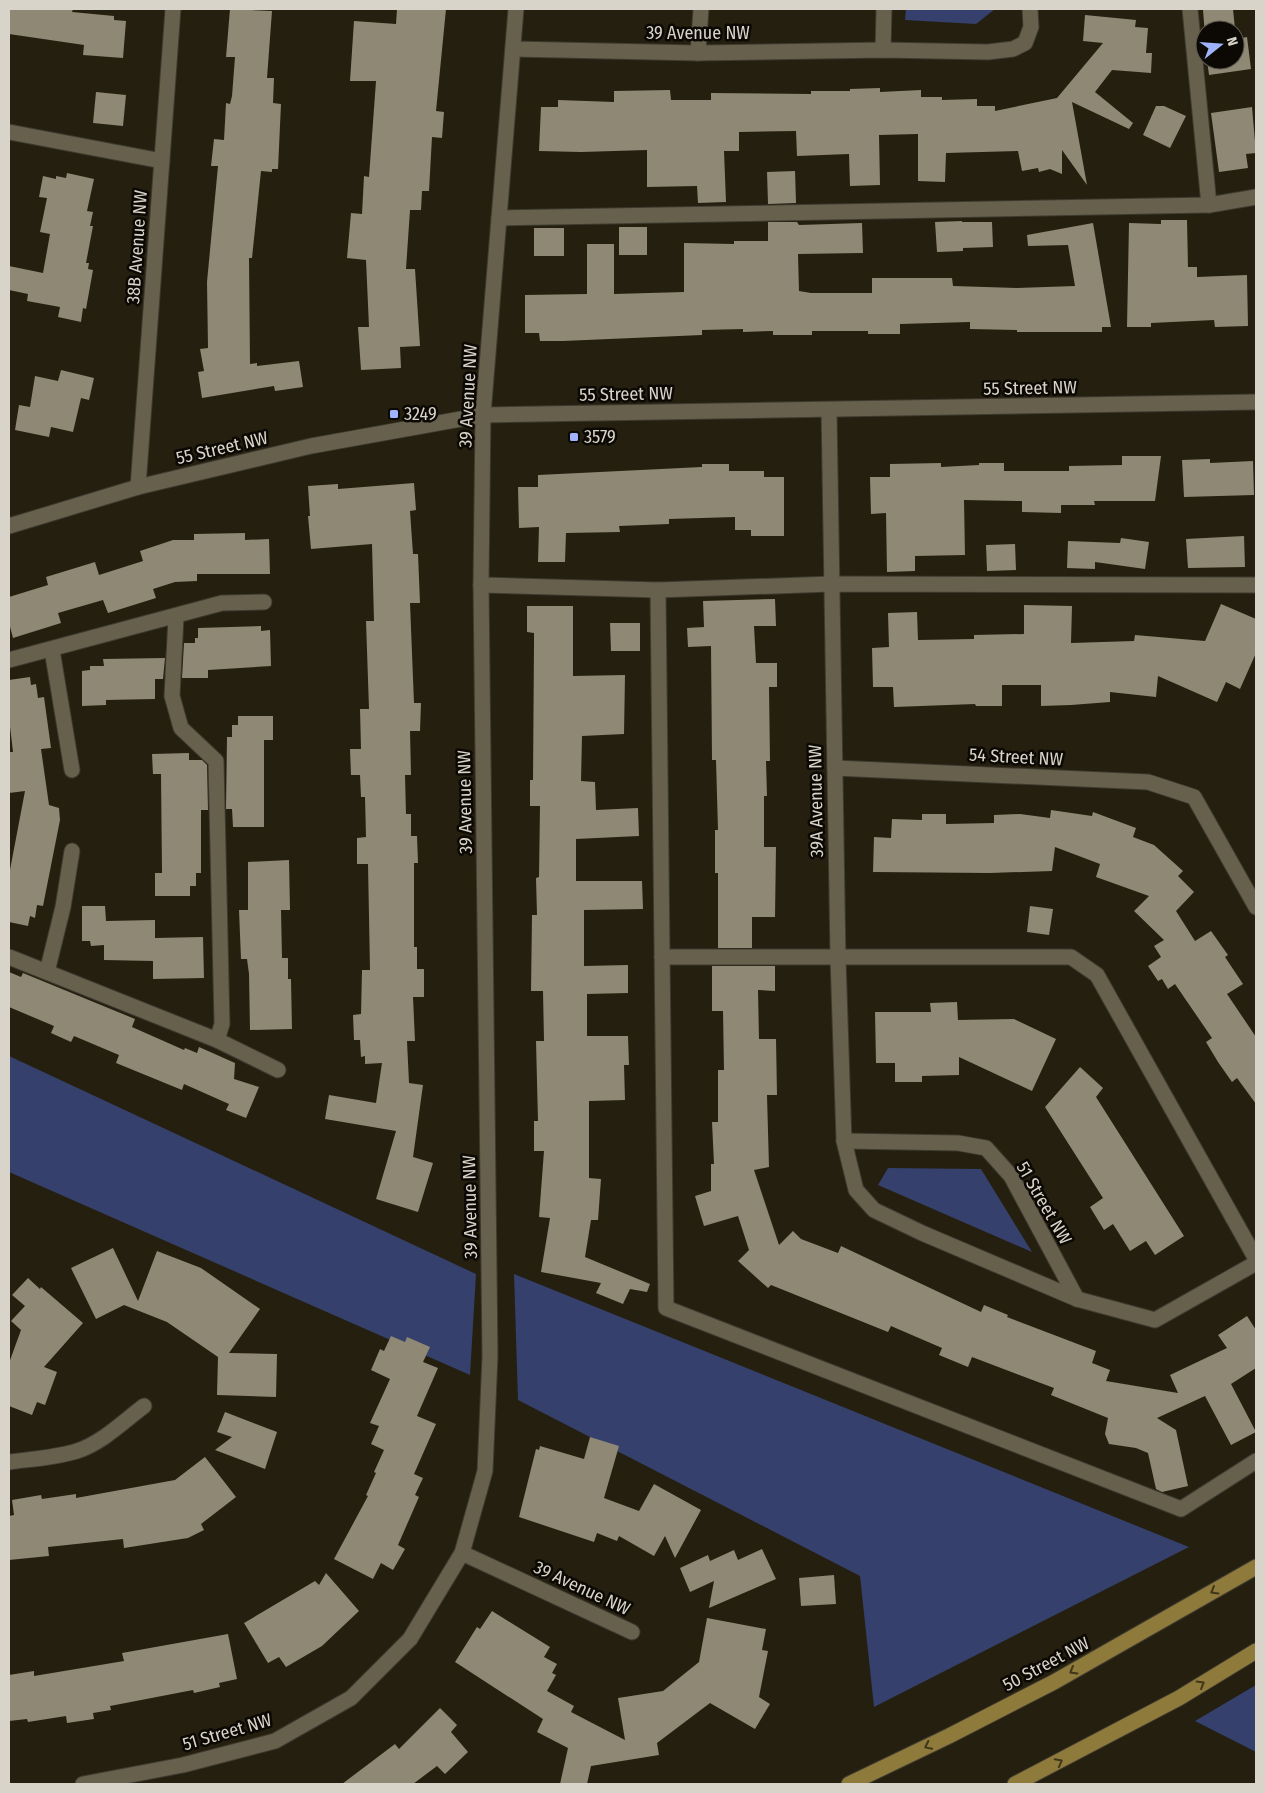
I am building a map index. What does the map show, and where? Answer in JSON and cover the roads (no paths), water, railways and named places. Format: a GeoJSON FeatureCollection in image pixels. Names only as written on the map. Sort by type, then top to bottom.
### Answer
{"type":"FeatureCollection","features":[{"type":"Feature","properties":{"kind":"main road","name":"50 Street NW"},"geometry":{"type":"LineString","coordinates":[[849,1784],[949,1736],[1054,1682],[1256,1567]]}},
{"type":"Feature","properties":{"kind":"main road"},"geometry":{"type":"LineString","coordinates":[[1015,1784],[1179,1698],[1256,1651]]}},
{"type":"Feature","properties":{"kind":"street","name":"38B Avenue NW"},"geometry":{"type":"LineString","coordinates":[[138,487],[173,9]]}},
{"type":"Feature","properties":{"kind":"street","name":"39 Avenue NW"},"geometry":{"type":"LineString","coordinates":[[410,1639],[462,1553],[485,1471],[490,1356],[482,585],[484,415],[516,9]]}},
{"type":"Feature","properties":{"kind":"street"},"geometry":{"type":"LineString","coordinates":[[698,53],[701,9]]}},
{"type":"Feature","properties":{"kind":"street"},"geometry":{"type":"LineString","coordinates":[[883,50],[884,9]]}},
{"type":"Feature","properties":{"kind":"street","name":"39 Avenue NW"},"geometry":{"type":"LineString","coordinates":[[513,49],[698,53],[883,50],[988,52],[1013,49],[1025,43],[1031,27],[1030,9]]}},
{"type":"Feature","properties":{"kind":"street"},"geometry":{"type":"LineString","coordinates":[[1190,9],[1209,204]]}},
{"type":"Feature","properties":{"kind":"street"},"geometry":{"type":"LineString","coordinates":[[9,132],[162,161]]}},
{"type":"Feature","properties":{"kind":"street"},"geometry":{"type":"LineString","coordinates":[[499,218],[1209,204],[1256,197]]}},
{"type":"Feature","properties":{"kind":"street","name":"55 Street NW"},"geometry":{"type":"LineString","coordinates":[[9,526],[138,487],[312,446],[484,415],[1256,402]]}},
{"type":"Feature","properties":{"kind":"street","name":"39A Avenue NW"},"geometry":{"type":"LineString","coordinates":[[829,410],[838,958],[844,1141],[856,1190],[874,1210],[914,1230],[1076,1299]]}},
{"type":"Feature","properties":{"kind":"street"},"geometry":{"type":"LineString","coordinates":[[482,585],[658,590],[831,584],[1256,585]]}},
{"type":"Feature","properties":{"kind":"street"},"geometry":{"type":"LineString","coordinates":[[658,590],[666,1308],[1181,1509],[1256,1461]]}},
{"type":"Feature","properties":{"kind":"street"},"geometry":{"type":"LineString","coordinates":[[9,660],[222,603],[264,602]]}},
{"type":"Feature","properties":{"kind":"street"},"geometry":{"type":"LineString","coordinates":[[176,616],[172,696],[181,728],[216,761],[222,1024],[217,1040]]}},
{"type":"Feature","properties":{"kind":"street"},"geometry":{"type":"LineString","coordinates":[[52,650],[72,770]]}},
{"type":"Feature","properties":{"kind":"street","name":"54 Street NW"},"geometry":{"type":"LineString","coordinates":[[835,768],[1148,782],[1194,797],[1256,907]]}},
{"type":"Feature","properties":{"kind":"street"},"geometry":{"type":"LineString","coordinates":[[47,972],[63,907],[72,851]]}},
{"type":"Feature","properties":{"kind":"street"},"geometry":{"type":"LineString","coordinates":[[9,957],[217,1040],[278,1070]]}},
{"type":"Feature","properties":{"kind":"street"},"geometry":{"type":"LineString","coordinates":[[662,957],[1071,957],[1098,975],[1256,1261],[1155,1320],[1076,1299]]}},
{"type":"Feature","properties":{"kind":"street","name":"51 Street NW"},"geometry":{"type":"LineString","coordinates":[[844,1141],[958,1143],[986,1148],[1011,1176],[1076,1299]]}},
{"type":"Feature","properties":{"kind":"street"},"geometry":{"type":"LineString","coordinates":[[9,1462],[42,1458],[78,1450],[103,1437],[144,1406]]}},
{"type":"Feature","properties":{"kind":"street","name":"39 Avenue NW"},"geometry":{"type":"LineString","coordinates":[[462,1553],[632,1632]]}},
{"type":"Feature","properties":{"kind":"street","name":"51 Street NW"},"geometry":{"type":"LineString","coordinates":[[83,1784],[183,1765],[274,1741],[351,1698],[410,1639]]}},
{"type":"Feature","properties":{"kind":"place","name":"3249"},"geometry":{"type":"Point","coordinates":[394,414]}},
{"type":"Feature","properties":{"kind":"place","name":"3579"},"geometry":{"type":"Point","coordinates":[574,437]}}]}
